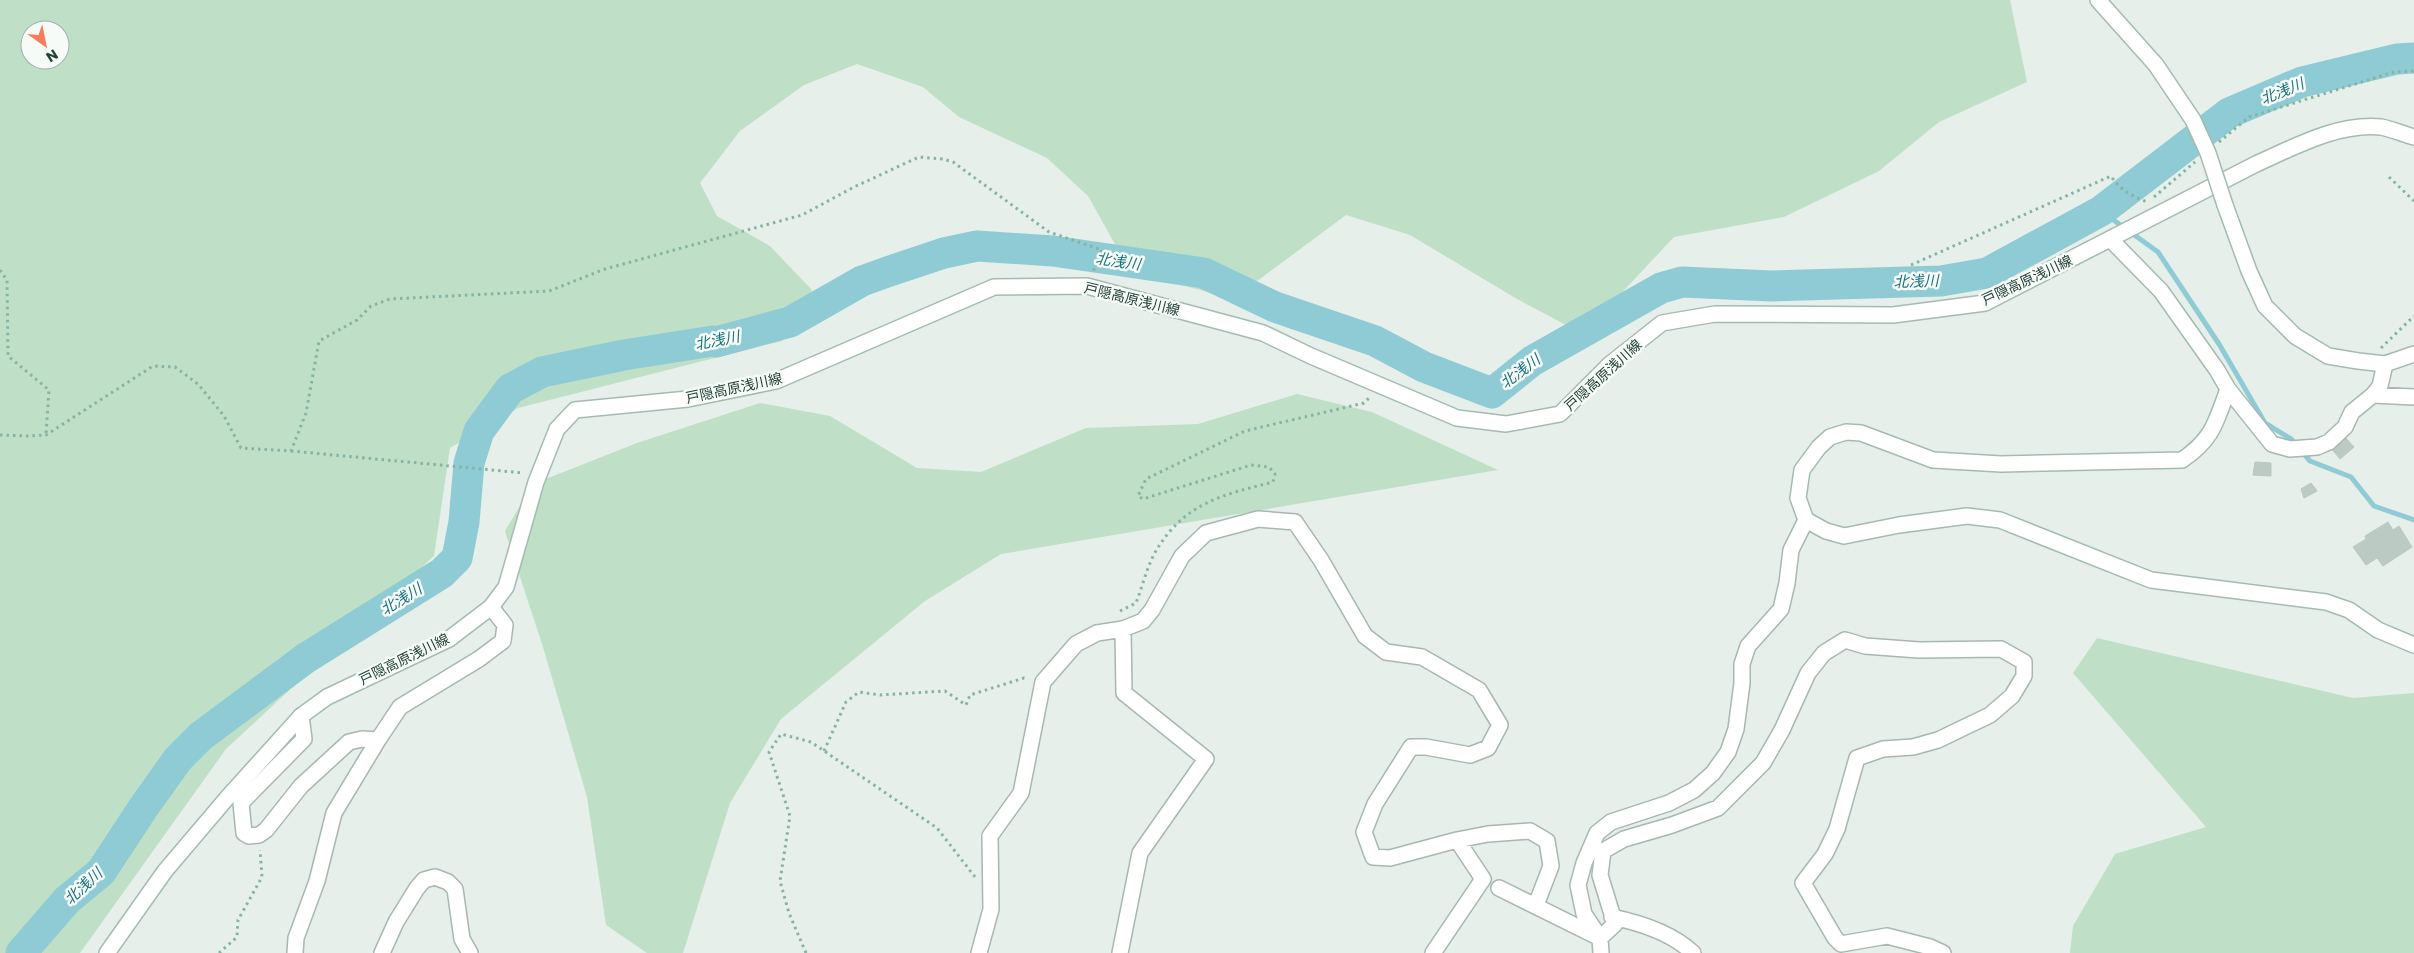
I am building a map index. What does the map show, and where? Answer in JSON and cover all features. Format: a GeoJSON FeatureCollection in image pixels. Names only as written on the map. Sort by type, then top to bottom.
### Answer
{"type":"FeatureCollection","features":[{"type":"Feature","properties":{"kind":"street"},"geometry":{"type":"LineString","coordinates":[[2098,0],[2156,65],[2193,120],[2208,153],[2249,271],[2265,306],[2295,336],[2328,356],[2385,364],[2414,354]]}},
{"type":"Feature","properties":{"kind":"street","name":"戸隠高原浅川線"},"geometry":{"type":"LineString","coordinates":[[107,953],[165,871],[226,798],[301,716],[327,697],[449,639],[491,607],[506,587],[539,474],[557,429],[575,410],[688,399],[776,382],[994,287],[1088,286],[1263,333],[1380,386],[1457,418],[1506,424],[1560,414],[1610,365],[1662,323],[1715,314],[1893,315],[1985,303],[2116,238],[2149,212],[2256,164],[2345,128],[2381,127],[2414,137]]}},
{"type":"Feature","properties":{"kind":"street"},"geometry":{"type":"LineString","coordinates":[[2116,238],[2161,291],[2218,370],[2228,389],[2272,444],[2290,449],[2317,447],[2330,442],[2344,427],[2352,412],[2373,395],[2380,386],[2385,364]]}},
{"type":"Feature","properties":{"kind":"street"},"geometry":{"type":"LineString","coordinates":[[2228,389],[2212,432],[2199,449],[2182,460],[2001,464],[1933,460],[1861,433],[1846,432],[1830,437],[1819,447],[1802,470],[1798,498],[1806,520],[1826,531],[1844,536],[1899,525],[1967,516],[2000,520],[2152,580],[2326,602],[2349,610],[2378,630],[2414,645]]}},
{"type":"Feature","properties":{"kind":"street"},"geometry":{"type":"LineString","coordinates":[[2373,395],[2414,397]]}},
{"type":"Feature","properties":{"kind":"street"},"geometry":{"type":"LineString","coordinates":[[979,953],[991,909],[990,836],[1021,793],[1043,682],[1076,644],[1097,633],[1123,629],[1143,620],[1152,610],[1182,556],[1206,533],[1258,519],[1295,522],[1321,560],[1365,636],[1386,652],[1422,656],[1479,690],[1500,725],[1488,748],[1470,755],[1426,747],[1411,747],[1375,804],[1364,832],[1373,857],[1390,858],[1457,840],[1488,834],[1530,831],[1547,841],[1551,866],[1536,905]]}},
{"type":"Feature","properties":{"kind":"street"},"geometry":{"type":"LineString","coordinates":[[1601,953],[1600,938],[1584,914],[1578,885],[1584,863],[1597,833],[1612,822],[1669,803],[1694,790],[1713,773],[1728,752],[1736,729],[1742,683],[1742,664],[1748,646],[1781,609],[1787,583],[1791,550],[1806,520]]}},
{"type":"Feature","properties":{"kind":"street"},"geometry":{"type":"LineString","coordinates":[[295,953],[296,938],[317,882],[334,813],[400,707],[479,659],[503,641],[505,626],[491,607]]}},
{"type":"Feature","properties":{"kind":"street"},"geometry":{"type":"LineString","coordinates":[[1120,953],[1140,853],[1206,759],[1124,693],[1123,629]]}},
{"type":"Feature","properties":{"kind":"street"},"geometry":{"type":"LineString","coordinates":[[1600,938],[1614,924],[1600,875],[1603,851],[1624,839],[1672,825],[1718,808],[1763,763],[1782,730],[1808,673],[1824,653],[1845,640],[1866,646],[1919,650],[2001,648],[2024,662],[2024,676],[2012,696],[1990,715],[1938,740],[1913,747],[1883,749],[1857,758],[1837,829],[1825,854],[1803,883],[1835,938],[1841,944],[1887,936],[1930,947],[1943,953]]}},
{"type":"Feature","properties":{"kind":"street"},"geometry":{"type":"LineString","coordinates":[[301,716],[304,739],[240,803],[244,833],[249,836],[258,835],[266,830],[301,786],[349,742],[362,739],[378,740]]}},
{"type":"Feature","properties":{"kind":"street"},"geometry":{"type":"LineString","coordinates":[[1433,953],[1483,879],[1457,840]]}},
{"type":"Feature","properties":{"kind":"street"},"geometry":{"type":"LineString","coordinates":[[382,953],[396,922],[417,888],[424,880],[435,877],[448,882],[455,889],[462,939],[470,953]]}},
{"type":"Feature","properties":{"kind":"street"},"geometry":{"type":"LineString","coordinates":[[1498,888],[1600,938]]}},
{"type":"Feature","properties":{"kind":"street"},"geometry":{"type":"LineString","coordinates":[[1612,917],[1632,921],[1680,941],[1693,953]]}},
{"type":"Feature","properties":{"kind":"path"},"geometry":{"type":"LineString","coordinates":[[2213,147],[2248,117],[2394,72],[2414,71]]}},
{"type":"Feature","properties":{"kind":"path"},"geometry":{"type":"LineString","coordinates":[[290,451],[306,413],[319,342],[357,320],[371,306],[390,298],[549,291],[605,269],[802,214],[919,157],[943,159],[953,162],[1049,232],[1102,250],[1088,286]]}},
{"type":"Feature","properties":{"kind":"path"},"geometry":{"type":"LineString","coordinates":[[1911,265],[2112,176],[2116,184],[2149,212],[2198,160]]}},
{"type":"Feature","properties":{"kind":"path"},"geometry":{"type":"LineString","coordinates":[[2388,177],[2414,201]]}},
{"type":"Feature","properties":{"kind":"path"},"geometry":{"type":"LineString","coordinates":[[0,270],[7,280],[8,356],[49,390],[46,434]]}},
{"type":"Feature","properties":{"kind":"path"},"geometry":{"type":"LineString","coordinates":[[2385,364],[2381,347],[2414,316]]}},
{"type":"Feature","properties":{"kind":"path"},"geometry":{"type":"LineString","coordinates":[[0,435],[26,436],[46,434],[153,366],[175,367],[198,384],[219,409],[241,448],[539,474]]}},
{"type":"Feature","properties":{"kind":"path"},"geometry":{"type":"LineString","coordinates":[[1119,612],[1136,603],[1158,546],[1184,516],[1207,501],[1222,495],[1273,482],[1275,474],[1269,467],[1251,465],[1143,499],[1138,496],[1146,479],[1245,431],[1364,403],[1380,386]]}},
{"type":"Feature","properties":{"kind":"path"},"geometry":{"type":"LineString","coordinates":[[824,751],[846,702],[859,692],[880,695],[944,691],[966,705],[970,695],[1024,678],[1042,686]]}},
{"type":"Feature","properties":{"kind":"path"},"geometry":{"type":"LineString","coordinates":[[806,953],[789,913],[780,881],[790,816],[769,752],[782,734],[812,742],[937,828],[975,878]]}},
{"type":"Feature","properties":{"kind":"path"},"geometry":{"type":"LineString","coordinates":[[219,953],[237,937],[238,920],[262,877],[258,835]]}},
{"type":"Feature","properties":{"kind":"green space"},"geometry":{"type":"Polygon","coordinates":[[[0,0],[2010,0],[2027,82],[1939,122],[1879,171],[1784,217],[1674,237],[1583,334],[1517,299],[1410,235],[1346,215],[1233,299],[1130,271],[1088,196],[1047,158],[959,117],[923,87],[857,64],[804,85],[740,131],[700,183],[717,216],[770,246],[812,290],[782,341],[518,408],[450,448],[434,556],[226,749],[80,953],[0,953],[0,0]]]}},
{"type":"Feature","properties":{"kind":"green space"},"geometry":{"type":"Polygon","coordinates":[[[1297,394],[1372,412],[1498,470],[1001,554],[925,601],[781,719],[730,803],[683,953],[647,953],[606,925],[587,797],[543,647],[505,531],[533,484],[637,443],[760,403],[830,416],[917,468],[981,472],[1086,428],[1198,424],[1297,394]]]}},
{"type":"Feature","properties":{"kind":"green space"},"geometry":{"type":"Polygon","coordinates":[[[2097,638],[2353,698],[2414,693],[2414,953],[2070,953],[2073,926],[2115,854],[2206,827],[2073,673],[2097,638]]]}},
{"type":"Feature","properties":{"kind":"building"},"geometry":{"type":"Polygon","coordinates":[[[2345,437],[2354,447],[2340,459],[2331,448],[2345,437]]]}},
{"type":"Feature","properties":{"kind":"building"},"geometry":{"type":"Polygon","coordinates":[[[2255,462],[2271,463],[2271,476],[2253,475],[2255,462]]]}},
{"type":"Feature","properties":{"kind":"building"},"geometry":{"type":"Polygon","coordinates":[[[2311,483],[2317,491],[2304,498],[2301,489],[2311,483]]]}},
{"type":"Feature","properties":{"kind":"building"},"geometry":{"type":"Polygon","coordinates":[[[2388,522],[2393,530],[2399,526],[2412,547],[2383,566],[2377,558],[2366,565],[2353,547],[2366,539],[2365,536],[2388,522]]]}},
{"type":"Feature","properties":{"kind":"waterway","name":"北浅川"},"geometry":{"type":"LineString","coordinates":[[21,953],[67,900],[101,872],[178,759],[201,736],[306,658],[442,573],[457,558],[464,522],[469,463],[479,431],[510,389],[542,372],[624,355],[716,342],[790,322],[862,281],[944,253],[977,246],[1053,251],[1204,273],[1275,307],[1375,341],[1424,367],[1492,393],[1532,361],[1661,288],[1682,282],[1771,286],[1941,281],[1987,273],[2101,211],[2229,113],[2302,82],[2397,59],[2414,58]]}},
{"type":"Feature","properties":{"kind":"waterway"},"geometry":{"type":"LineString","coordinates":[[2101,211],[2158,252],[2219,344],[2265,423],[2291,439],[2310,461],[2351,477],[2374,506],[2414,520]]}}]}
